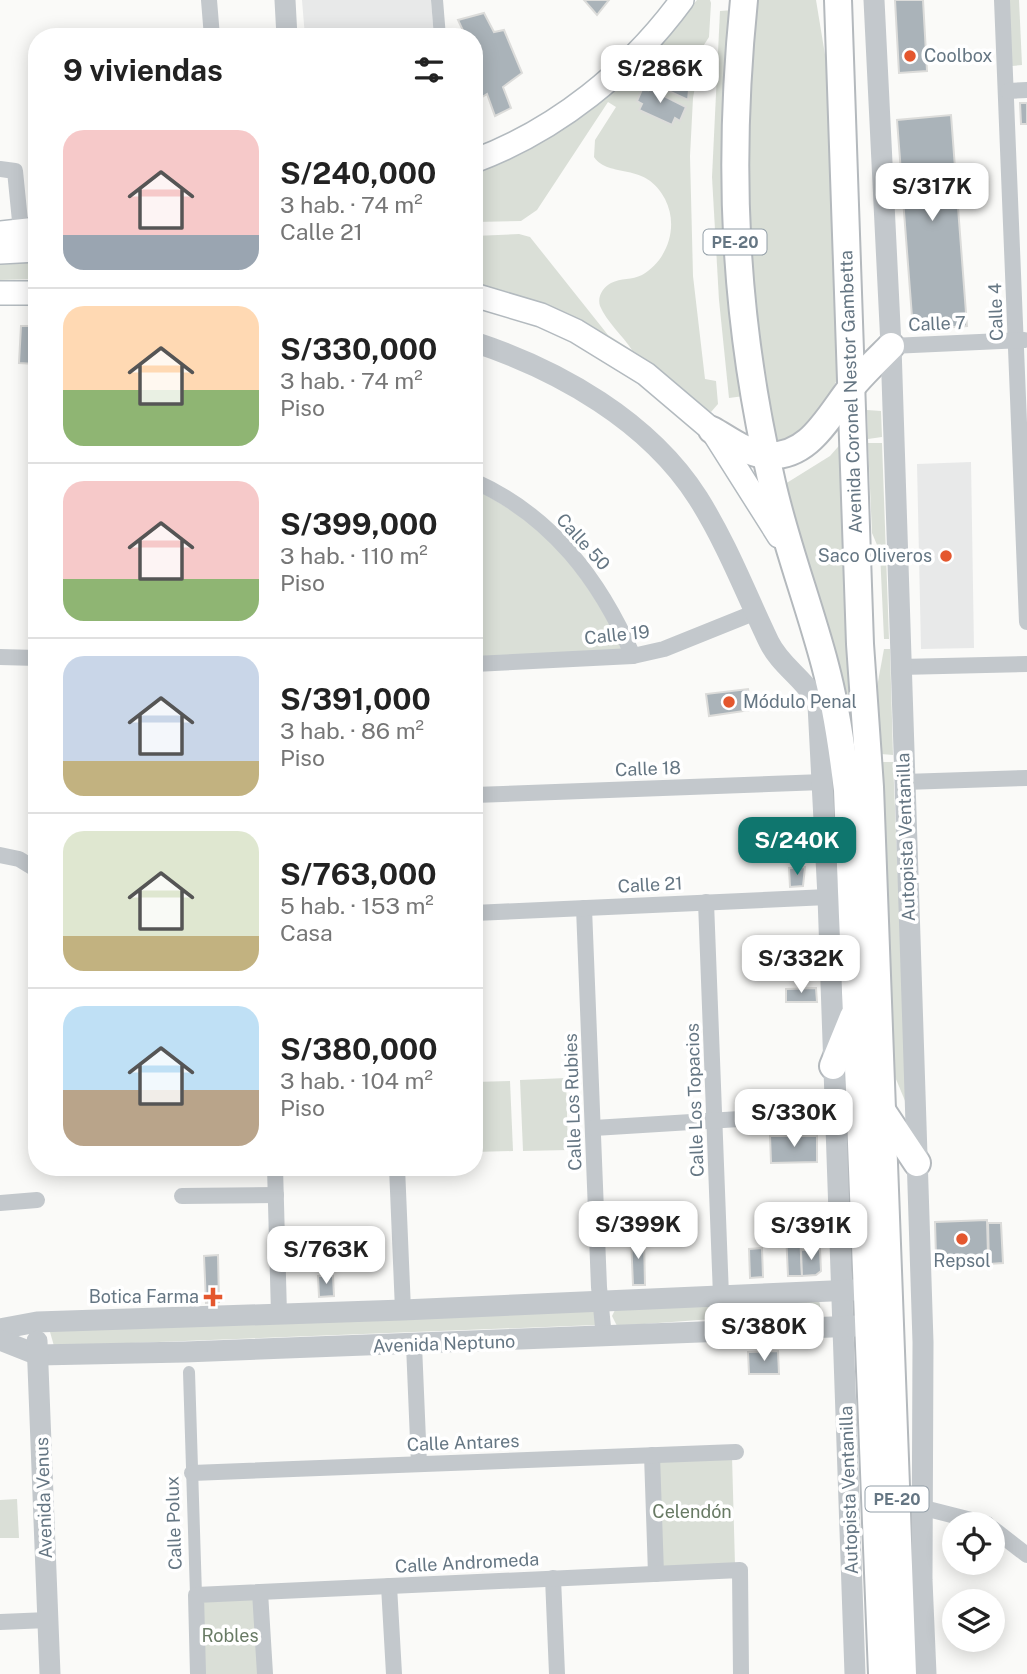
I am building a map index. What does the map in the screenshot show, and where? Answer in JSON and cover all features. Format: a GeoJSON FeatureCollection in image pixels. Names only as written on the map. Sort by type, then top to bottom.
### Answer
{"type":"FeatureCollection","features":[{"type":"Feature","properties":{"kind":"highway","name":"PE-20"},"geometry":{"type":"LineString","coordinates":[[744,0],[733,132],[736,250],[752,379],[766,456],[790,558],[826,668],[847,790],[866,1290]]}},
{"type":"Feature","properties":{"kind":"highway","name":"Avenida Coronel Nestor Gambetta"},"geometry":{"type":"LineString","coordinates":[[838,0],[850,388],[881,1108],[866,1290]]}},
{"type":"Feature","properties":{"kind":"highway"},"geometry":{"type":"LineString","coordinates":[[712,430],[741,447],[766,456],[793,450],[808,442],[820,430],[850,388],[891,346]]}},
{"type":"Feature","properties":{"kind":"highway"},"geometry":{"type":"LineString","coordinates":[[833,1066],[856,1009]]}},
{"type":"Feature","properties":{"kind":"highway"},"geometry":{"type":"LineString","coordinates":[[881,1108],[917,1163]]}},
{"type":"Feature","properties":{"kind":"highway","name":"Autopista Ventanilla"},"geometry":{"type":"LineString","coordinates":[[866,1290],[882,1674]]}},
{"type":"Feature","properties":{"kind":"highway","name":"Autopista Ventanilla"},"geometry":{"type":"LineString","coordinates":[[868,1325],[903,1674]]}},
{"type":"Feature","properties":{"kind":"main road"},"geometry":{"type":"LineString","coordinates":[[483,157],[532,135],[580,102],[632,60],[682,0]]}},
{"type":"Feature","properties":{"kind":"main road"},"geometry":{"type":"LineString","coordinates":[[0,251],[28,250]]}},
{"type":"Feature","properties":{"kind":"main road"},"geometry":{"type":"LineString","coordinates":[[0,293],[28,293]]}},
{"type":"Feature","properties":{"kind":"main road"},"geometry":{"type":"LineString","coordinates":[[483,298],[541,315],[576,331],[646,374],[712,430],[764,508],[790,558]]}},
{"type":"Feature","properties":{"kind":"street"},"geometry":{"type":"LineString","coordinates":[[209,0],[211,28]]}},
{"type":"Feature","properties":{"kind":"street"},"geometry":{"type":"LineString","coordinates":[[285,0],[287,28]]}},
{"type":"Feature","properties":{"kind":"street"},"geometry":{"type":"LineString","coordinates":[[437,0],[439,28]]}},
{"type":"Feature","properties":{"kind":"street","name":"Autopista Ventanilla"},"geometry":{"type":"LineString","coordinates":[[874,0],[891,346],[917,1163],[926,1674]]}},
{"type":"Feature","properties":{"kind":"street","name":"Calle 4"},"geometry":{"type":"LineString","coordinates":[[1002,0],[1022,340],[1027,622]]}},
{"type":"Feature","properties":{"kind":"street"},"geometry":{"type":"LineString","coordinates":[[1008,91],[1027,90]]}},
{"type":"Feature","properties":{"kind":"street"},"geometry":{"type":"LineString","coordinates":[[8,170],[19,231]]}},
{"type":"Feature","properties":{"kind":"street","name":"Calle 7"},"geometry":{"type":"LineString","coordinates":[[891,346],[1022,340]]}},
{"type":"Feature","properties":{"kind":"street","name":"Autopista Ventanilla"},"geometry":{"type":"LineString","coordinates":[[483,345],[527,362],[595,399],[641,435],[697,495],[716,528],[778,659],[808,688],[818,705],[835,1113],[866,1290],[868,1325],[855,1674]]}},
{"type":"Feature","properties":{"kind":"street","name":"Calle 50"},"geometry":{"type":"LineString","coordinates":[[483,486],[512,500],[561,541],[602,592],[633,656]]}},
{"type":"Feature","properties":{"kind":"street","name":"Calle 19"},"geometry":{"type":"LineString","coordinates":[[483,664],[633,656],[664,649],[756,612]]}},
{"type":"Feature","properties":{"kind":"street"},"geometry":{"type":"LineString","coordinates":[[0,657],[28,659]]}},
{"type":"Feature","properties":{"kind":"street"},"geometry":{"type":"LineString","coordinates":[[900,667],[1027,664]]}},
{"type":"Feature","properties":{"kind":"street"},"geometry":{"type":"LineString","coordinates":[[904,782],[1027,778]]}},
{"type":"Feature","properties":{"kind":"street","name":"Calle 18"},"geometry":{"type":"LineString","coordinates":[[483,795],[823,782]]}},
{"type":"Feature","properties":{"kind":"street"},"geometry":{"type":"LineString","coordinates":[[0,855],[19,859],[28,864]]}},
{"type":"Feature","properties":{"kind":"street","name":"Calle 21"},"geometry":{"type":"LineString","coordinates":[[483,913],[828,897]]}},
{"type":"Feature","properties":{"kind":"street","name":"Calle Los Topacios"},"geometry":{"type":"LineString","coordinates":[[706,902],[721,1296]]}},
{"type":"Feature","properties":{"kind":"street","name":"Calle Los Rubies"},"geometry":{"type":"LineString","coordinates":[[584,908],[599,1287],[604,1337]]}},
{"type":"Feature","properties":{"kind":"street"},"geometry":{"type":"LineString","coordinates":[[594,1128],[835,1113]]}},
{"type":"Feature","properties":{"kind":"street"},"geometry":{"type":"LineString","coordinates":[[275,1176],[279,1314]]}},
{"type":"Feature","properties":{"kind":"street"},"geometry":{"type":"LineString","coordinates":[[397,1176],[403,1310]]}},
{"type":"Feature","properties":{"kind":"street"},"geometry":{"type":"LineString","coordinates":[[182,1196],[276,1195]]}},
{"type":"Feature","properties":{"kind":"street"},"geometry":{"type":"LineString","coordinates":[[0,1203],[37,1200]]}},
{"type":"Feature","properties":{"kind":"street","name":"Avenida Neptuno"},"geometry":{"type":"LineString","coordinates":[[0,1329],[37,1322],[403,1310],[866,1290]]}},
{"type":"Feature","properties":{"kind":"street","name":"Avenida Venus"},"geometry":{"type":"LineString","coordinates":[[37,1322],[50,1674]]}},
{"type":"Feature","properties":{"kind":"street","name":"Avenida Neptuno"},"geometry":{"type":"LineString","coordinates":[[0,1340],[38,1354],[414,1345],[868,1325]]}},
{"type":"Feature","properties":{"kind":"street"},"geometry":{"type":"LineString","coordinates":[[414,1345],[419,1464]]}},
{"type":"Feature","properties":{"kind":"street","name":"Calle Polux"},"geometry":{"type":"LineString","coordinates":[[188,1372],[198,1674]]}},
{"type":"Feature","properties":{"kind":"street","name":"Calle Antares"},"geometry":{"type":"LineString","coordinates":[[192,1474],[737,1451]]}},
{"type":"Feature","properties":{"kind":"street"},"geometry":{"type":"LineString","coordinates":[[652,1455],[656,1574]]}},
{"type":"Feature","properties":{"kind":"street"},"geometry":{"type":"LineString","coordinates":[[924,1508],[942,1513]]}},
{"type":"Feature","properties":{"kind":"street"},"geometry":{"type":"LineString","coordinates":[[1005,1538],[1027,1555]]}},
{"type":"Feature","properties":{"kind":"street","name":"Calle Andromeda"},"geometry":{"type":"LineString","coordinates":[[196,1595],[740,1570],[741,1674]]}},
{"type":"Feature","properties":{"kind":"street"},"geometry":{"type":"LineString","coordinates":[[553,1578],[557,1674]]}},
{"type":"Feature","properties":{"kind":"street"},"geometry":{"type":"LineString","coordinates":[[389,1586],[394,1674]]}},
{"type":"Feature","properties":{"kind":"street"},"geometry":{"type":"LineString","coordinates":[[260,1592],[265,1674]]}},
{"type":"Feature","properties":{"kind":"street"},"geometry":{"type":"LineString","coordinates":[[0,1622],[48,1620]]}},
{"type":"Feature","properties":{"kind":"shaded area"},"geometry":{"type":"Polygon","coordinates":[[[302,0],[431,0],[433,28],[304,28],[302,0]]]}},
{"type":"Feature","properties":{"kind":"shaded area","name":"Saco Oliveros"},"geometry":{"type":"Polygon","coordinates":[[[971,462],[974,648],[921,649],[917,464],[971,462]]]}},
{"type":"Feature","properties":{"kind":"green space"},"geometry":{"type":"Polygon","coordinates":[[[697,0],[710,0],[709,37],[702,48],[693,98],[690,156],[693,276],[705,379],[716,381],[718,404],[711,412],[483,294],[483,236],[519,234],[530,237],[608,335],[632,350],[603,312],[599,303],[600,296],[611,283],[642,275],[659,261],[668,242],[671,220],[665,199],[648,179],[609,168],[594,157],[595,140],[616,107],[608,102],[537,210],[521,221],[483,222],[483,164],[662,39],[697,0]]]}},
{"type":"Feature","properties":{"kind":"green space"},"geometry":{"type":"Polygon","coordinates":[[[750,0],[816,0],[829,79],[841,371],[820,416],[784,445],[774,442],[759,377],[743,142],[750,0]]]}},
{"type":"Feature","properties":{"kind":"green space"},"geometry":{"type":"Polygon","coordinates":[[[1009,0],[1019,0],[1022,65],[1012,66],[1009,0]]]}},
{"type":"Feature","properties":{"kind":"green space"},"geometry":{"type":"Polygon","coordinates":[[[733,10],[744,396],[729,398],[719,300],[712,177],[720,11],[733,10]]]}},
{"type":"Feature","properties":{"kind":"green space"},"geometry":{"type":"Polygon","coordinates":[[[28,259],[28,279],[0,280],[0,261],[28,259]]]}},
{"type":"Feature","properties":{"kind":"green space"},"geometry":{"type":"Polygon","coordinates":[[[867,410],[881,411],[882,437],[868,439],[867,410]]]}},
{"type":"Feature","properties":{"kind":"green space"},"geometry":{"type":"Polygon","coordinates":[[[844,440],[860,753],[854,754],[785,484],[830,456],[844,440]]]}},
{"type":"Feature","properties":{"kind":"green space"},"geometry":{"type":"Polygon","coordinates":[[[868,443],[882,443],[889,639],[884,639],[880,552],[872,533],[868,443]]]}},
{"type":"Feature","properties":{"kind":"green space"},"geometry":{"type":"Polygon","coordinates":[[[483,494],[525,520],[564,556],[595,600],[624,651],[483,657],[483,494]]]}},
{"type":"Feature","properties":{"kind":"green space"},"geometry":{"type":"Polygon","coordinates":[[[884,649],[890,649],[893,755],[881,754],[877,687],[884,649]]]}},
{"type":"Feature","properties":{"kind":"green space"},"geometry":{"type":"Polygon","coordinates":[[[880,762],[893,762],[908,1108],[893,1072],[880,762]]]}},
{"type":"Feature","properties":{"kind":"green space"},"geometry":{"type":"Polygon","coordinates":[[[566,1078],[568,1150],[523,1151],[520,1080],[566,1078]]]}},
{"type":"Feature","properties":{"kind":"green space"},"geometry":{"type":"Polygon","coordinates":[[[510,1081],[513,1151],[483,1152],[483,1082],[510,1081]]]}},
{"type":"Feature","properties":{"kind":"green space"},"geometry":{"type":"Polygon","coordinates":[[[819,1300],[821,1311],[617,1326],[612,1316],[615,1310],[819,1300]]]}},
{"type":"Feature","properties":{"kind":"green space"},"geometry":{"type":"Polygon","coordinates":[[[593,1309],[596,1313],[596,1325],[54,1346],[50,1332],[54,1329],[593,1309]]]}},
{"type":"Feature","properties":{"kind":"green space","name":"Celendón"},"geometry":{"type":"Polygon","coordinates":[[[732,1456],[735,1565],[654,1568],[649,1460],[732,1456]]]}},
{"type":"Feature","properties":{"kind":"green space"},"geometry":{"type":"Polygon","coordinates":[[[17,1499],[19,1538],[0,1538],[0,1500],[17,1499]]]}},
{"type":"Feature","properties":{"kind":"green space","name":"Robles"},"geometry":{"type":"Polygon","coordinates":[[[257,1596],[260,1674],[203,1674],[200,1598],[257,1596]]]}},
{"type":"Feature","properties":{"kind":"building"},"geometry":{"type":"Polygon","coordinates":[[[584,0],[609,0],[597,15],[584,0]]]}},
{"type":"Feature","properties":{"kind":"building"},"geometry":{"type":"Polygon","coordinates":[[[895,0],[923,0],[927,71],[899,73],[895,0]]]}},
{"type":"Feature","properties":{"kind":"building"},"geometry":{"type":"Polygon","coordinates":[[[484,13],[494,32],[504,30],[522,73],[503,87],[511,108],[495,116],[487,94],[483,97],[483,28],[462,28],[458,20],[484,13]]]}},
{"type":"Feature","properties":{"kind":"building"},"geometry":{"type":"Polygon","coordinates":[[[675,51],[692,60],[688,100],[649,82],[675,51]]]}},
{"type":"Feature","properties":{"kind":"building"},"geometry":{"type":"Polygon","coordinates":[[[652,83],[666,90],[664,96],[686,107],[680,121],[675,118],[672,125],[639,110],[642,104],[637,101],[643,87],[648,90],[652,83]]]}},
{"type":"Feature","properties":{"kind":"building"},"geometry":{"type":"Polygon","coordinates":[[[1020,103],[1027,103],[1027,124],[1021,124],[1020,103]]]}},
{"type":"Feature","properties":{"kind":"building"},"geometry":{"type":"Polygon","coordinates":[[[951,115],[967,326],[913,330],[897,120],[951,115]]]}},
{"type":"Feature","properties":{"kind":"building"},"geometry":{"type":"Polygon","coordinates":[[[21,326],[28,326],[28,364],[19,363],[21,326]]]}},
{"type":"Feature","properties":{"kind":"building","name":"Módulo Penal"},"geometry":{"type":"Polygon","coordinates":[[[748,689],[751,710],[709,716],[706,694],[748,689]]]}},
{"type":"Feature","properties":{"kind":"building"},"geometry":{"type":"Polygon","coordinates":[[[805,867],[803,886],[790,887],[789,868],[805,867]]]}},
{"type":"Feature","properties":{"kind":"building"},"geometry":{"type":"Polygon","coordinates":[[[816,988],[817,1002],[786,1002],[786,989],[816,988]]]}},
{"type":"Feature","properties":{"kind":"building"},"geometry":{"type":"Polygon","coordinates":[[[770,1123],[817,1123],[817,1136],[770,1136],[770,1123]]]}},
{"type":"Feature","properties":{"kind":"building"},"geometry":{"type":"Polygon","coordinates":[[[770,1136],[817,1136],[817,1162],[771,1163],[770,1136]]]}},
{"type":"Feature","properties":{"kind":"building","name":"Repsol"},"geometry":{"type":"Polygon","coordinates":[[[987,1220],[988,1255],[936,1257],[935,1222],[987,1220]]]}},
{"type":"Feature","properties":{"kind":"building"},"geometry":{"type":"Polygon","coordinates":[[[988,1223],[1001,1223],[1003,1263],[989,1264],[988,1223]]]}},
{"type":"Feature","properties":{"kind":"building"},"geometry":{"type":"Polygon","coordinates":[[[786,1233],[800,1233],[802,1276],[788,1276],[786,1233]]]}},
{"type":"Feature","properties":{"kind":"building"},"geometry":{"type":"Polygon","coordinates":[[[631,1238],[644,1238],[645,1285],[633,1285],[631,1238]]]}},
{"type":"Feature","properties":{"kind":"building"},"geometry":{"type":"Polygon","coordinates":[[[762,1248],[763,1277],[750,1278],[749,1249],[762,1248]]]}},
{"type":"Feature","properties":{"kind":"building"},"geometry":{"type":"Polygon","coordinates":[[[820,1249],[821,1271],[816,1275],[802,1276],[801,1250],[820,1249]]]}},
{"type":"Feature","properties":{"kind":"building"},"geometry":{"type":"Polygon","coordinates":[[[218,1255],[219,1302],[206,1303],[204,1256],[218,1255]]]}},
{"type":"Feature","properties":{"kind":"building"},"geometry":{"type":"Polygon","coordinates":[[[318,1276],[333,1276],[334,1296],[319,1297],[318,1276]]]}},
{"type":"Feature","properties":{"kind":"building"},"geometry":{"type":"Polygon","coordinates":[[[778,1351],[779,1374],[749,1374],[748,1352],[778,1351]]]}},
{"type":"Feature","properties":{"kind":"place","name":"Coolbox"},"geometry":{"type":"Point","coordinates":[910,56]}},
{"type":"Feature","properties":{"kind":"place","name":"Saco Oliveros"},"geometry":{"type":"Point","coordinates":[946,556]}},
{"type":"Feature","properties":{"kind":"place","name":"Módulo Penal"},"geometry":{"type":"Point","coordinates":[729,702]}},
{"type":"Feature","properties":{"kind":"place","name":"Repsol"},"geometry":{"type":"Point","coordinates":[962,1239]}},
{"type":"Feature","properties":{"kind":"place","name":"Botica Farma"},"geometry":{"type":"Point","coordinates":[213,1297]}}]}
